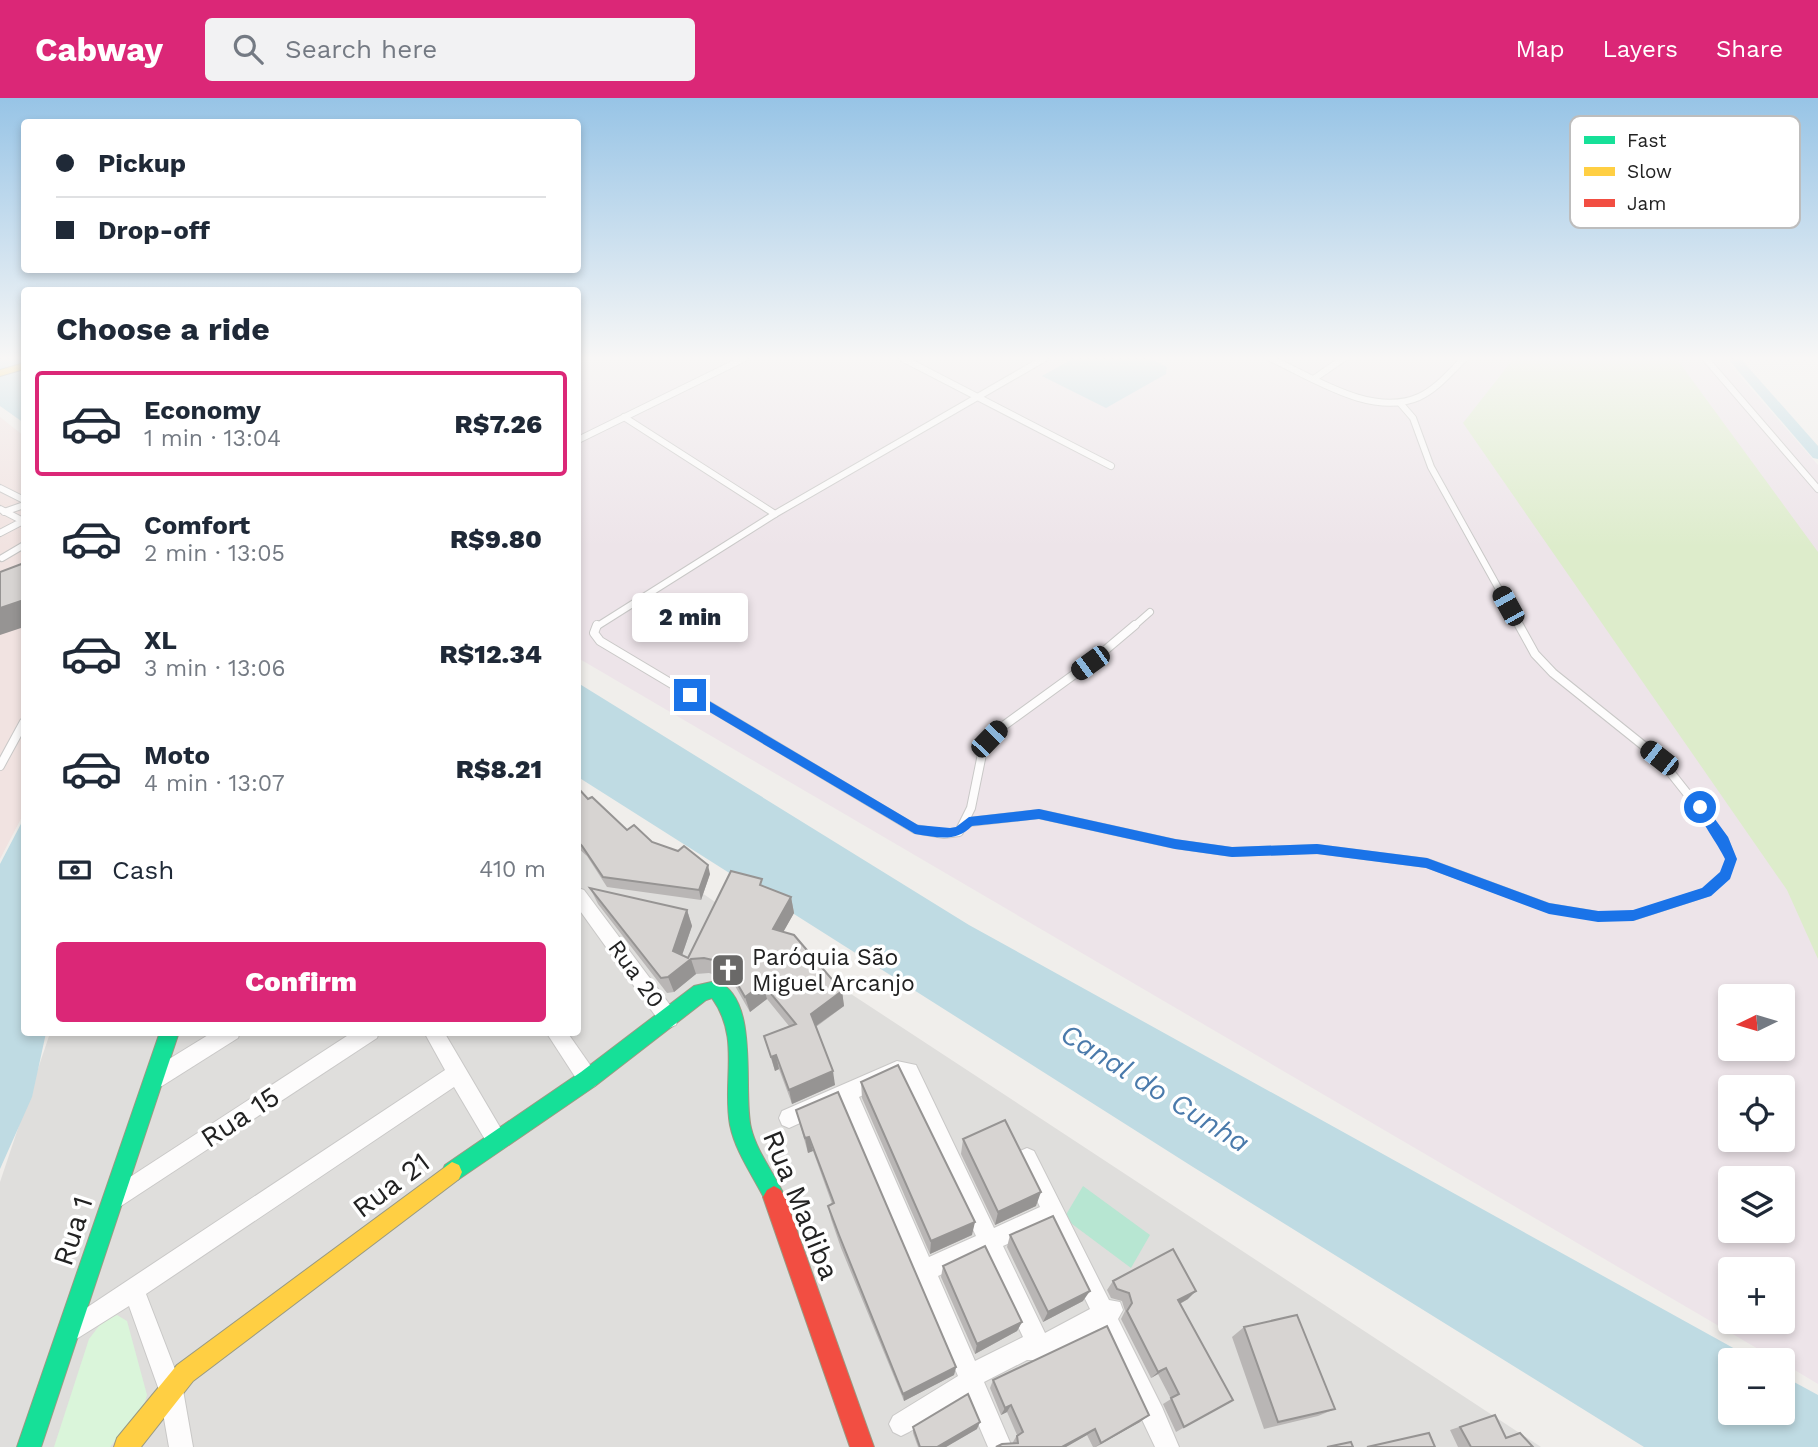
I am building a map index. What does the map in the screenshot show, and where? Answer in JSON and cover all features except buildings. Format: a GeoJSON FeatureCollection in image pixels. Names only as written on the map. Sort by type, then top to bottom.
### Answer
{"type":"FeatureCollection","features":[{"type":"Feature","properties":{"kind":"main road","name":"Rua 21"},"geometry":{"type":"LineString","coordinates":[[126,1447],[185,1373],[497,1141],[588,1079],[709,989]]}},
{"type":"Feature","properties":{"kind":"main road","name":"Rua Madiba"},"geometry":{"type":"LineString","coordinates":[[709,989],[716,989],[724,996],[735,1014],[740,1032],[739,1120],[760,1173],[773,1193],[862,1447]]}},
{"type":"Feature","properties":{"kind":"main road","name":"Rua 1"},"geometry":{"type":"LineString","coordinates":[[29,1447],[110,1201],[169,1036]]}},
{"type":"Feature","properties":{"kind":"street","name":"Rua 20"},"geometry":{"type":"LineString","coordinates":[[581,899],[668,1019]]}},
{"type":"Feature","properties":{"kind":"street"},"geometry":{"type":"LineString","coordinates":[[155,1079],[225,1036]]}},
{"type":"Feature","properties":{"kind":"street","name":"Rua 15"},"geometry":{"type":"LineString","coordinates":[[110,1201],[364,1036]]}},
{"type":"Feature","properties":{"kind":"street"},"geometry":{"type":"LineString","coordinates":[[435,1036],[497,1141]]}},
{"type":"Feature","properties":{"kind":"street"},"geometry":{"type":"LineString","coordinates":[[558,1036],[588,1079]]}},
{"type":"Feature","properties":{"kind":"street"},"geometry":{"type":"LineString","coordinates":[[789,1118],[897,1070],[909,1072],[1041,1348]]}},
{"type":"Feature","properties":{"kind":"street"},"geometry":{"type":"LineString","coordinates":[[68,1333],[458,1073]]}},
{"type":"Feature","properties":{"kind":"street"},"geometry":{"type":"LineString","coordinates":[[847,1093],[1000,1447]]}},
{"type":"Feature","properties":{"kind":"street"},"geometry":{"type":"LineString","coordinates":[[1027,1158],[1109,1312],[1167,1447]]}},
{"type":"Feature","properties":{"kind":"street"},"geometry":{"type":"LineString","coordinates":[[924,1271],[1054,1212]]}},
{"type":"Feature","properties":{"kind":"street"},"geometry":{"type":"LineString","coordinates":[[133,1288],[171,1390],[181,1447]]}},
{"type":"Feature","properties":{"kind":"street"},"geometry":{"type":"LineString","coordinates":[[901,1424],[970,1380],[974,1374],[1025,1348],[1041,1348],[1109,1312]]}},
{"type":"Feature","properties":{"kind":"lane"},"geometry":{"type":"LineString","coordinates":[[581,438],[616,421]]}},
{"type":"Feature","properties":{"kind":"lane"},"geometry":{"type":"LineString","coordinates":[[630,421],[775,514]]}},
{"type":"Feature","properties":{"kind":"lane"},"geometry":{"type":"LineString","coordinates":[[937,421],[775,514],[608,617],[597,625],[594,633],[600,641],[915,830],[950,833],[960,832],[969,822],[973,792],[989,739],[1150,612]]}},
{"type":"Feature","properties":{"kind":"lane"},"geometry":{"type":"LineString","coordinates":[[1025,421],[1111,466]]}},
{"type":"Feature","properties":{"kind":"lane"},"geometry":{"type":"LineString","coordinates":[[969,822],[1039,814],[1175,844],[1232,852],[1317,849],[1427,863],[1549,908],[1598,916],[1633,916],[1707,892],[1725,875],[1731,859],[1724,840],[1688,791],[1659,758],[1553,673],[1535,654],[1431,467],[1414,421]]}},
{"type":"Feature","properties":{"kind":"lane"},"geometry":{"type":"LineString","coordinates":[[1759,421],[1818,489]]}},
{"type":"Feature","properties":{"kind":"lane"},"geometry":{"type":"LineString","coordinates":[[0,488],[21,501]]}},
{"type":"Feature","properties":{"kind":"lane"},"geometry":{"type":"LineString","coordinates":[[2,511],[21,504]]}},
{"type":"Feature","properties":{"kind":"lane"},"geometry":{"type":"LineString","coordinates":[[2,511],[21,521]]}},
{"type":"Feature","properties":{"kind":"lane"},"geometry":{"type":"LineString","coordinates":[[0,533],[21,523]]}},
{"type":"Feature","properties":{"kind":"lane"},"geometry":{"type":"LineString","coordinates":[[1,558],[21,547]]}},
{"type":"Feature","properties":{"kind":"lane"},"geometry":{"type":"LineString","coordinates":[[1,558],[21,554]]}},
{"type":"Feature","properties":{"kind":"lane"},"geometry":{"type":"LineString","coordinates":[[0,766],[21,728]]}},
{"type":"Feature","properties":{"kind":"shaded area"},"geometry":{"type":"Polygon","coordinates":[[[0,421],[5,421],[21,434],[21,819],[0,859],[0,421]]]}},
{"type":"Feature","properties":{"kind":"shaded area"},"geometry":{"type":"Polygon","coordinates":[[[581,421],[1779,421],[1818,465],[1818,1384],[1795,1370],[1795,1348],[1757,1348],[1733,1334],[1795,1334],[1795,1257],[1718,1257],[1718,1325],[581,660],[581,421]]]}},
{"type":"Feature","properties":{"kind":"shaded area"},"geometry":{"type":"Polygon","coordinates":[[[581,810],[813,969],[1541,1447],[0,1447],[0,1182],[49,1036],[581,1036],[581,810]]]}},
{"type":"Feature","properties":{"kind":"green space"},"geometry":{"type":"Polygon","coordinates":[[[1722,421],[1818,552],[1818,959],[1787,890],[1463,423],[1722,421]]]}},
{"type":"Feature","properties":{"kind":"green space"},"geometry":{"type":"Polygon","coordinates":[[[1083,1186],[1150,1235],[1131,1268],[1064,1218],[1083,1186]]]}},
{"type":"Feature","properties":{"kind":"green space"},"geometry":{"type":"Polygon","coordinates":[[[117,1315],[127,1321],[147,1395],[143,1408],[110,1447],[54,1447],[89,1339],[102,1322],[117,1315]]]}},
{"type":"Feature","properties":{"kind":"water","name":"Canal do Cunha"},"geometry":{"type":"Polygon","coordinates":[[[581,685],[969,925],[1733,1348],[1718,1348],[1718,1425],[1795,1425],[1795,1383],[1818,1395],[1818,1447],[1644,1447],[1193,1167],[581,779],[581,685]]]}},
{"type":"Feature","properties":{"kind":"water"},"geometry":{"type":"Polygon","coordinates":[[[21,824],[21,1036],[45,1036],[32,1097],[0,1169],[0,864],[21,824]]]}},
{"type":"Feature","properties":{"kind":"waterway"},"geometry":{"type":"LineString","coordinates":[[1788,421],[1818,455]]}},
{"type":"Feature","properties":{"kind":"traffic: fast"},"geometry":{"type":"LineString","coordinates":[[452,1172],[588,1079],[701,992],[716,989],[735,1022],[741,1128],[747,1146],[774,1197]]}},
{"type":"Feature","properties":{"kind":"traffic: fast"},"geometry":{"type":"LineString","coordinates":[[29,1447],[169,1036]]}},
{"type":"Feature","properties":{"kind":"traffic: slow"},"geometry":{"type":"LineString","coordinates":[[126,1447],[185,1373],[452,1172]]}},
{"type":"Feature","properties":{"kind":"traffic: jam"},"geometry":{"type":"LineString","coordinates":[[774,1197],[862,1447]]}},
{"type":"Feature","properties":{"kind":"place","name":"Paróquia São Miguel Arcanjo"},"geometry":{"type":"Point","coordinates":[728,970]}},
{"type":"Feature","properties":{"kind":"route"},"geometry":{"type":"LineString","coordinates":[[690,695],[915,830],[936,834],[960,832],[969,822],[1014,819],[1039,814],[1175,844],[1232,852],[1317,849],[1427,863],[1472,877],[1549,908],[1598,916],[1633,916],[1707,892],[1725,875],[1731,859],[1724,840],[1700,807]]}}]}
